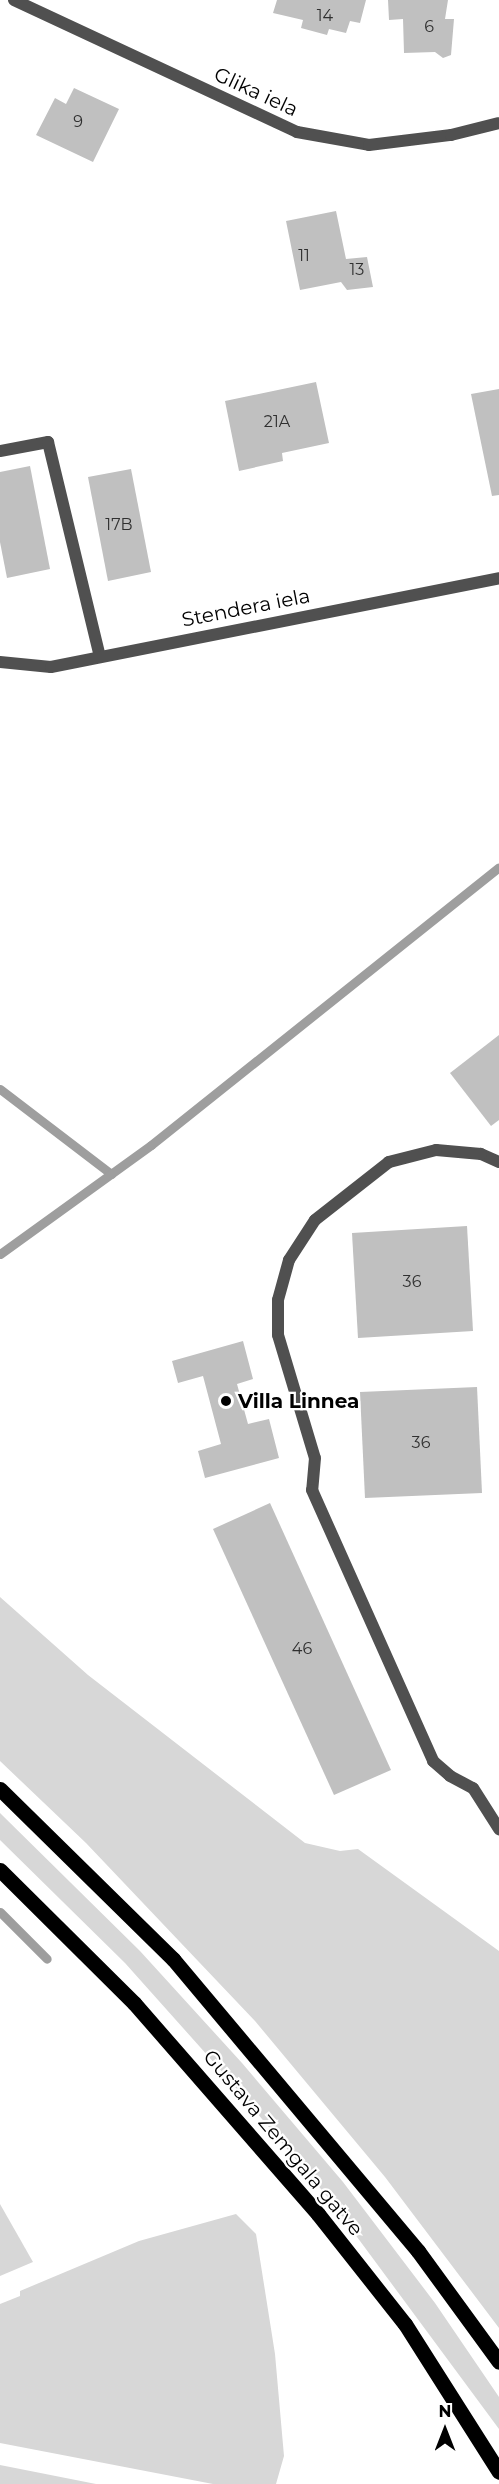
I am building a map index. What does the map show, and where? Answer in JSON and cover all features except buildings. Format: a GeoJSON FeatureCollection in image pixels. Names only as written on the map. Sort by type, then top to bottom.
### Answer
{"type":"FeatureCollection","features":[{"type":"Feature","properties":{"kind":"main road","name":"Gustava Zemgala gatve"},"geometry":{"type":"LineString","coordinates":[[0,1789],[173,1959],[411,2242],[499,2362]]}},
{"type":"Feature","properties":{"kind":"main road","name":"Gustava Zemgala gatve"},"geometry":{"type":"LineString","coordinates":[[0,1870],[134,2003],[318,2214],[405,2324],[499,2472]]}},
{"type":"Feature","properties":{"kind":"street","name":"Glika iela"},"geometry":{"type":"LineString","coordinates":[[14,0],[297,132],[369,145],[451,135],[499,123]]}},
{"type":"Feature","properties":{"kind":"street"},"geometry":{"type":"LineString","coordinates":[[0,451],[48,442],[100,657]]}},
{"type":"Feature","properties":{"kind":"street","name":"Stendera iela"},"geometry":{"type":"LineString","coordinates":[[0,662],[51,667],[499,578]]}},
{"type":"Feature","properties":{"kind":"street"},"geometry":{"type":"LineString","coordinates":[[499,1162],[481,1154],[435,1150],[389,1162],[315,1220],[288,1260],[278,1300],[278,1335],[315,1458],[312,1490],[433,1761],[450,1776],[473,1788],[499,1829]]}},
{"type":"Feature","properties":{"kind":"shaded area"},"geometry":{"type":"Polygon","coordinates":[[[0,1597],[88,1675],[305,1843],[340,1851],[358,1849],[499,1951],[499,2328],[385,2177],[255,2021],[86,1843],[0,1761],[0,1597]]]}},
{"type":"Feature","properties":{"kind":"shaded area"},"geometry":{"type":"Polygon","coordinates":[[[0,1813],[140,1951],[242,2063],[343,2182],[435,2303],[499,2397],[499,2429],[326,2195],[225,2075],[125,1963],[0,1840],[0,1813]]]}},
{"type":"Feature","properties":{"kind":"shaded area"},"geometry":{"type":"Polygon","coordinates":[[[0,2204],[33,2262],[0,2276],[0,2204]]]}},
{"type":"Feature","properties":{"kind":"shaded area"},"geometry":{"type":"Polygon","coordinates":[[[236,2214],[256,2234],[275,2354],[284,2456],[276,2484],[213,2484],[0,2443],[0,2304],[20,2296],[20,2291],[139,2241],[236,2214]]]}},
{"type":"Feature","properties":{"kind":"shaded area"},"geometry":{"type":"Polygon","coordinates":[[[0,2465],[96,2484],[0,2484],[0,2465]]]}},
{"type":"Feature","properties":{"kind":"waterway"},"geometry":{"type":"LineString","coordinates":[[0,1254],[151,1145],[499,867]]}},
{"type":"Feature","properties":{"kind":"waterway"},"geometry":{"type":"LineString","coordinates":[[0,1089],[111,1174]]}},
{"type":"Feature","properties":{"kind":"waterway"},"geometry":{"type":"LineString","coordinates":[[0,1912],[47,1959]]}},
{"type":"Feature","properties":{"kind":"place","name":"Villa Linnea"},"geometry":{"type":"Point","coordinates":[226,1401]}}]}
